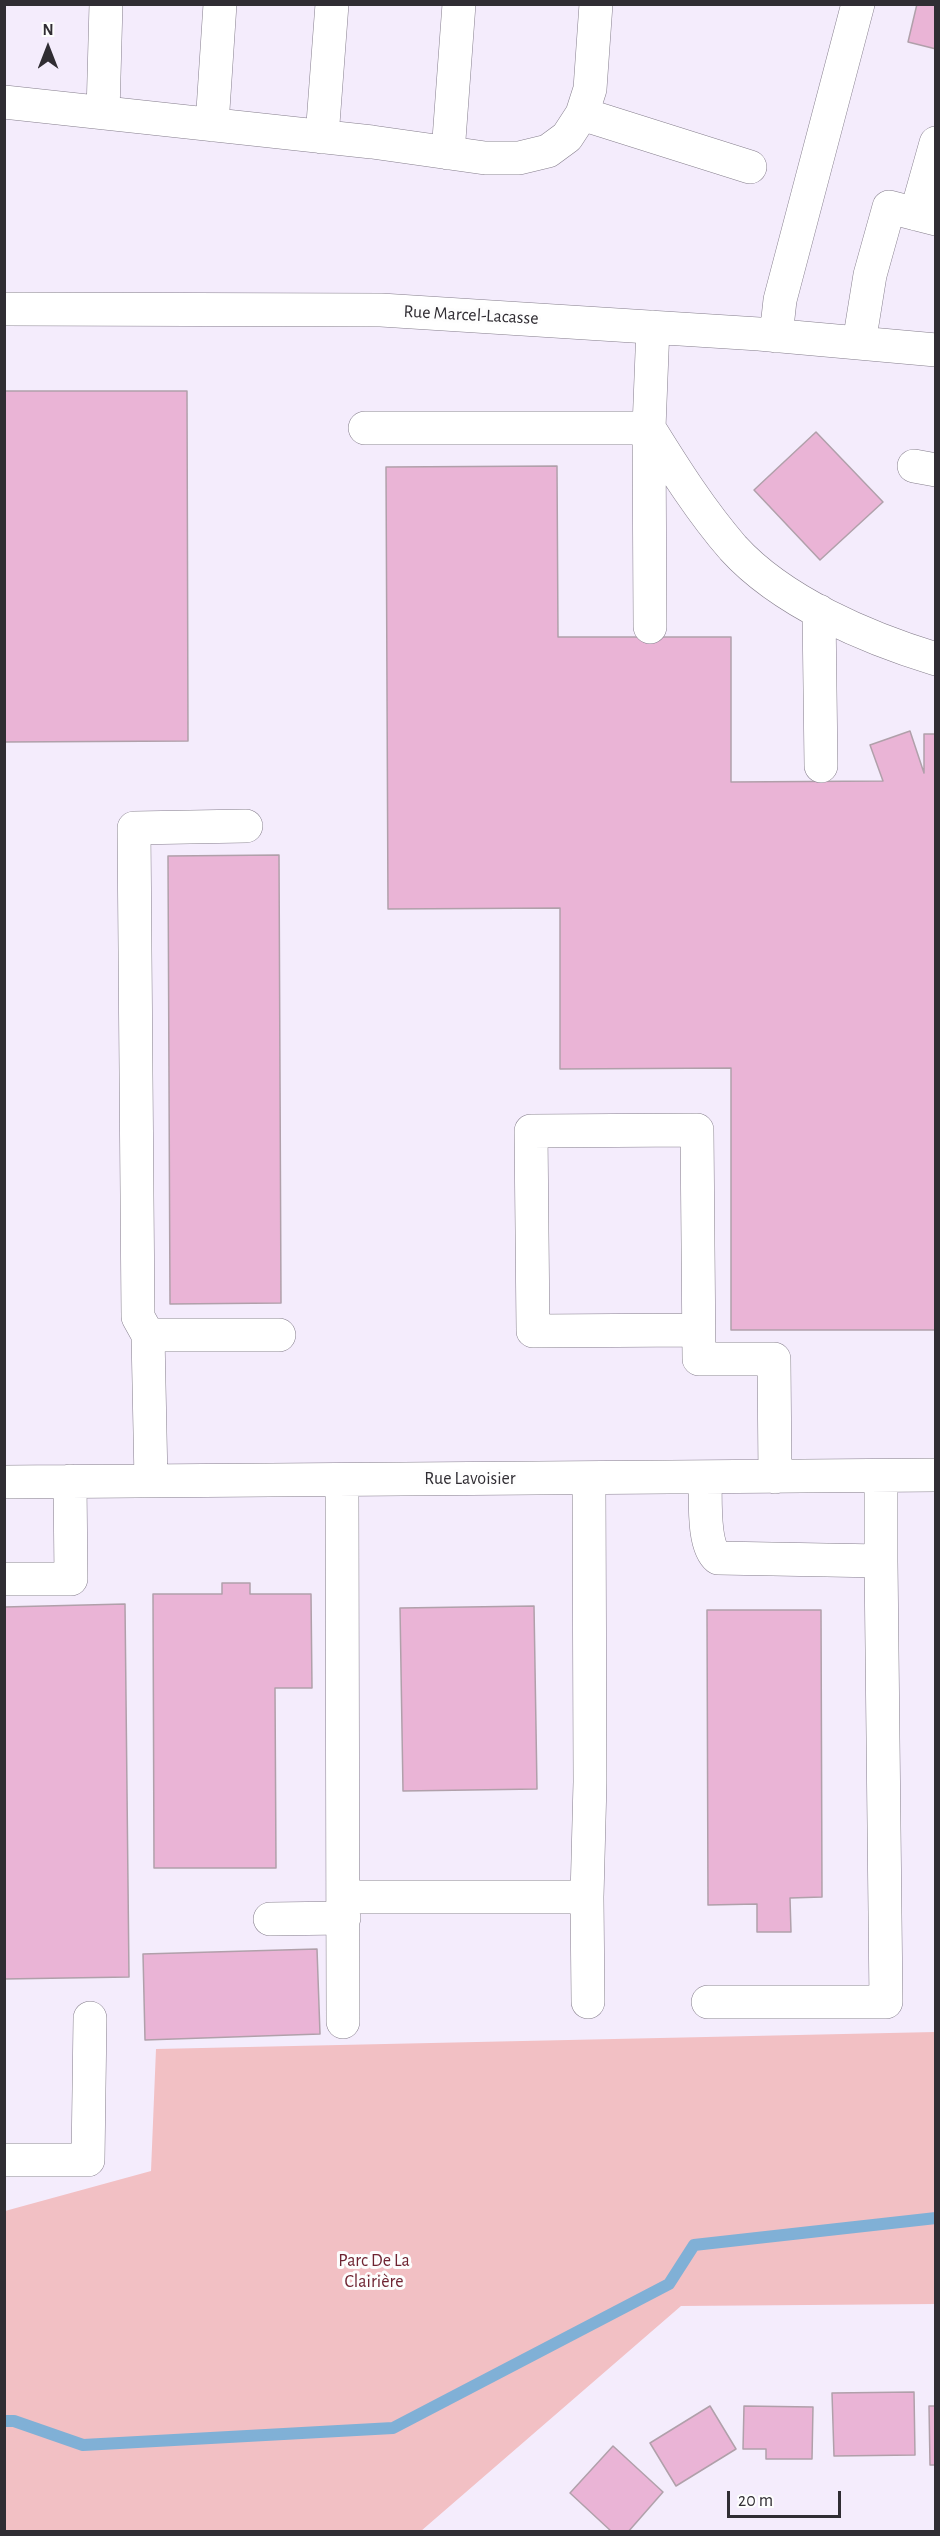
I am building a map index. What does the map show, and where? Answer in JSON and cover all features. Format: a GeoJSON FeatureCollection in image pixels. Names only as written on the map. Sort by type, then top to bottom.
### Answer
{"type":"FeatureCollection","features":[{"type":"Feature","properties":{"kind":"street"},"geometry":{"type":"LineString","coordinates":[[103,113],[106,4]]}},
{"type":"Feature","properties":{"kind":"street"},"geometry":{"type":"LineString","coordinates":[[212,125],[220,4]]}},
{"type":"Feature","properties":{"kind":"street"},"geometry":{"type":"LineString","coordinates":[[322,137],[332,4]]}},
{"type":"Feature","properties":{"kind":"street"},"geometry":{"type":"LineString","coordinates":[[448,153],[459,4]]}},
{"type":"Feature","properties":{"kind":"street"},"geometry":{"type":"LineString","coordinates":[[4,102],[322,137],[485,158],[519,158],[548,151],[567,137],[582,114],[590,88],[596,4]]}},
{"type":"Feature","properties":{"kind":"street"},"geometry":{"type":"LineString","coordinates":[[776,336],[780,300],[858,4]]}},
{"type":"Feature","properties":{"kind":"street"},"geometry":{"type":"LineString","coordinates":[[582,114],[750,167]]}},
{"type":"Feature","properties":{"kind":"street"},"geometry":{"type":"LineString","coordinates":[[859,343],[870,275],[889,207],[926,216],[936,143]]}},
{"type":"Feature","properties":{"kind":"street","name":"Rue Marcel-Lacasse"},"geometry":{"type":"LineString","coordinates":[[4,309],[381,310],[653,327],[936,350]]}},
{"type":"Feature","properties":{"kind":"street"},"geometry":{"type":"LineString","coordinates":[[650,627],[649,428],[653,327]]}},
{"type":"Feature","properties":{"kind":"street"},"geometry":{"type":"LineString","coordinates":[[364,428],[649,428]]}},
{"type":"Feature","properties":{"kind":"street"},"geometry":{"type":"LineString","coordinates":[[649,428],[691,494],[735,550],[760,573],[855,631],[936,659]]}},
{"type":"Feature","properties":{"kind":"street"},"geometry":{"type":"LineString","coordinates":[[819,611],[821,766]]}},
{"type":"Feature","properties":{"kind":"street"},"geometry":{"type":"LineString","coordinates":[[151,1481],[148,1335],[138,1317],[134,828],[246,826]]}},
{"type":"Feature","properties":{"kind":"street"},"geometry":{"type":"LineString","coordinates":[[698,1330],[532,1331],[531,1131],[697,1130],[699,1359],[774,1359],[775,1477]]}},
{"type":"Feature","properties":{"kind":"street"},"geometry":{"type":"LineString","coordinates":[[148,1335],[279,1335]]}},
{"type":"Feature","properties":{"kind":"street","name":"Rue Lavoisier"},"geometry":{"type":"LineString","coordinates":[[4,1482],[936,1475]]}},
{"type":"Feature","properties":{"kind":"street"},"geometry":{"type":"LineString","coordinates":[[708,2002],[886,2002],[880,1476]]}},
{"type":"Feature","properties":{"kind":"street"},"geometry":{"type":"LineString","coordinates":[[588,2002],[589,1478]]}},
{"type":"Feature","properties":{"kind":"street"},"geometry":{"type":"LineString","coordinates":[[705,1478],[708,1540],[712,1552],[718,1558],[881,1561]]}},
{"type":"Feature","properties":{"kind":"street"},"geometry":{"type":"LineString","coordinates":[[342,1480],[343,2022]]}},
{"type":"Feature","properties":{"kind":"street"},"geometry":{"type":"LineString","coordinates":[[4,1578],[71,1579],[70,1481]]}},
{"type":"Feature","properties":{"kind":"street"},"geometry":{"type":"LineString","coordinates":[[270,1919],[344,1908],[587,1897]]}},
{"type":"Feature","properties":{"kind":"street"},"geometry":{"type":"LineString","coordinates":[[4,2160],[88,2160],[90,2018]]}},
{"type":"Feature","properties":{"kind":"green space","name":"Parc De La Clairière"},"geometry":{"type":"Polygon","coordinates":[[[935,2032],[935,2304],[681,2306],[421,2531],[5,2531],[5,2211],[151,2171],[156,2049],[935,2032]]]}},
{"type":"Feature","properties":{"kind":"building"},"geometry":{"type":"Polygon","coordinates":[[[917,4],[936,4],[936,49],[908,42],[917,4]]]}},
{"type":"Feature","properties":{"kind":"building"},"geometry":{"type":"Polygon","coordinates":[[[4,391],[187,391],[188,741],[4,742],[4,391]]]}},
{"type":"Feature","properties":{"kind":"building"},"geometry":{"type":"Polygon","coordinates":[[[816,432],[883,502],[820,560],[754,490],[816,432]]]}},
{"type":"Feature","properties":{"kind":"building"},"geometry":{"type":"Polygon","coordinates":[[[557,466],[558,637],[731,637],[731,782],[883,781],[870,745],[910,731],[924,773],[924,734],[936,734],[936,1330],[731,1330],[731,1068],[560,1069],[560,908],[388,909],[386,467],[557,466]]]}},
{"type":"Feature","properties":{"kind":"building"},"geometry":{"type":"Polygon","coordinates":[[[279,855],[281,1303],[170,1304],[168,856],[279,855]]]}},
{"type":"Feature","properties":{"kind":"building"},"geometry":{"type":"Polygon","coordinates":[[[222,1583],[250,1583],[250,1594],[311,1594],[312,1688],[275,1688],[276,1868],[154,1868],[153,1594],[222,1594],[222,1583]]]}},
{"type":"Feature","properties":{"kind":"building"},"geometry":{"type":"Polygon","coordinates":[[[125,1604],[129,1977],[4,1979],[4,1607],[125,1604]]]}},
{"type":"Feature","properties":{"kind":"building"},"geometry":{"type":"Polygon","coordinates":[[[534,1606],[537,1789],[403,1791],[400,1608],[534,1606]]]}},
{"type":"Feature","properties":{"kind":"building"},"geometry":{"type":"Polygon","coordinates":[[[707,1610],[821,1610],[822,1897],[790,1898],[791,1932],[757,1932],[757,1904],[708,1905],[707,1610]]]}},
{"type":"Feature","properties":{"kind":"building"},"geometry":{"type":"Polygon","coordinates":[[[317,1949],[320,2034],[145,2040],[143,1954],[317,1949]]]}},
{"type":"Feature","properties":{"kind":"building"},"geometry":{"type":"Polygon","coordinates":[[[914,2392],[915,2455],[834,2456],[832,2393],[914,2392]]]}},
{"type":"Feature","properties":{"kind":"building"},"geometry":{"type":"Polygon","coordinates":[[[710,2406],[736,2449],[676,2486],[650,2443],[710,2406]]]}},
{"type":"Feature","properties":{"kind":"building"},"geometry":{"type":"Polygon","coordinates":[[[744,2406],[813,2407],[812,2459],[766,2459],[766,2449],[743,2449],[744,2406]]]}},
{"type":"Feature","properties":{"kind":"building"},"geometry":{"type":"Polygon","coordinates":[[[929,2406],[936,2406],[936,2465],[930,2465],[929,2406]]]}},
{"type":"Feature","properties":{"kind":"building"},"geometry":{"type":"Polygon","coordinates":[[[613,2446],[663,2492],[628,2532],[612,2532],[570,2493],[613,2446]]]}},
{"type":"Feature","properties":{"kind":"waterway"},"geometry":{"type":"LineString","coordinates":[[4,2421],[14,2421],[83,2445],[393,2428],[669,2284],[694,2245],[936,2218]]}}]}
